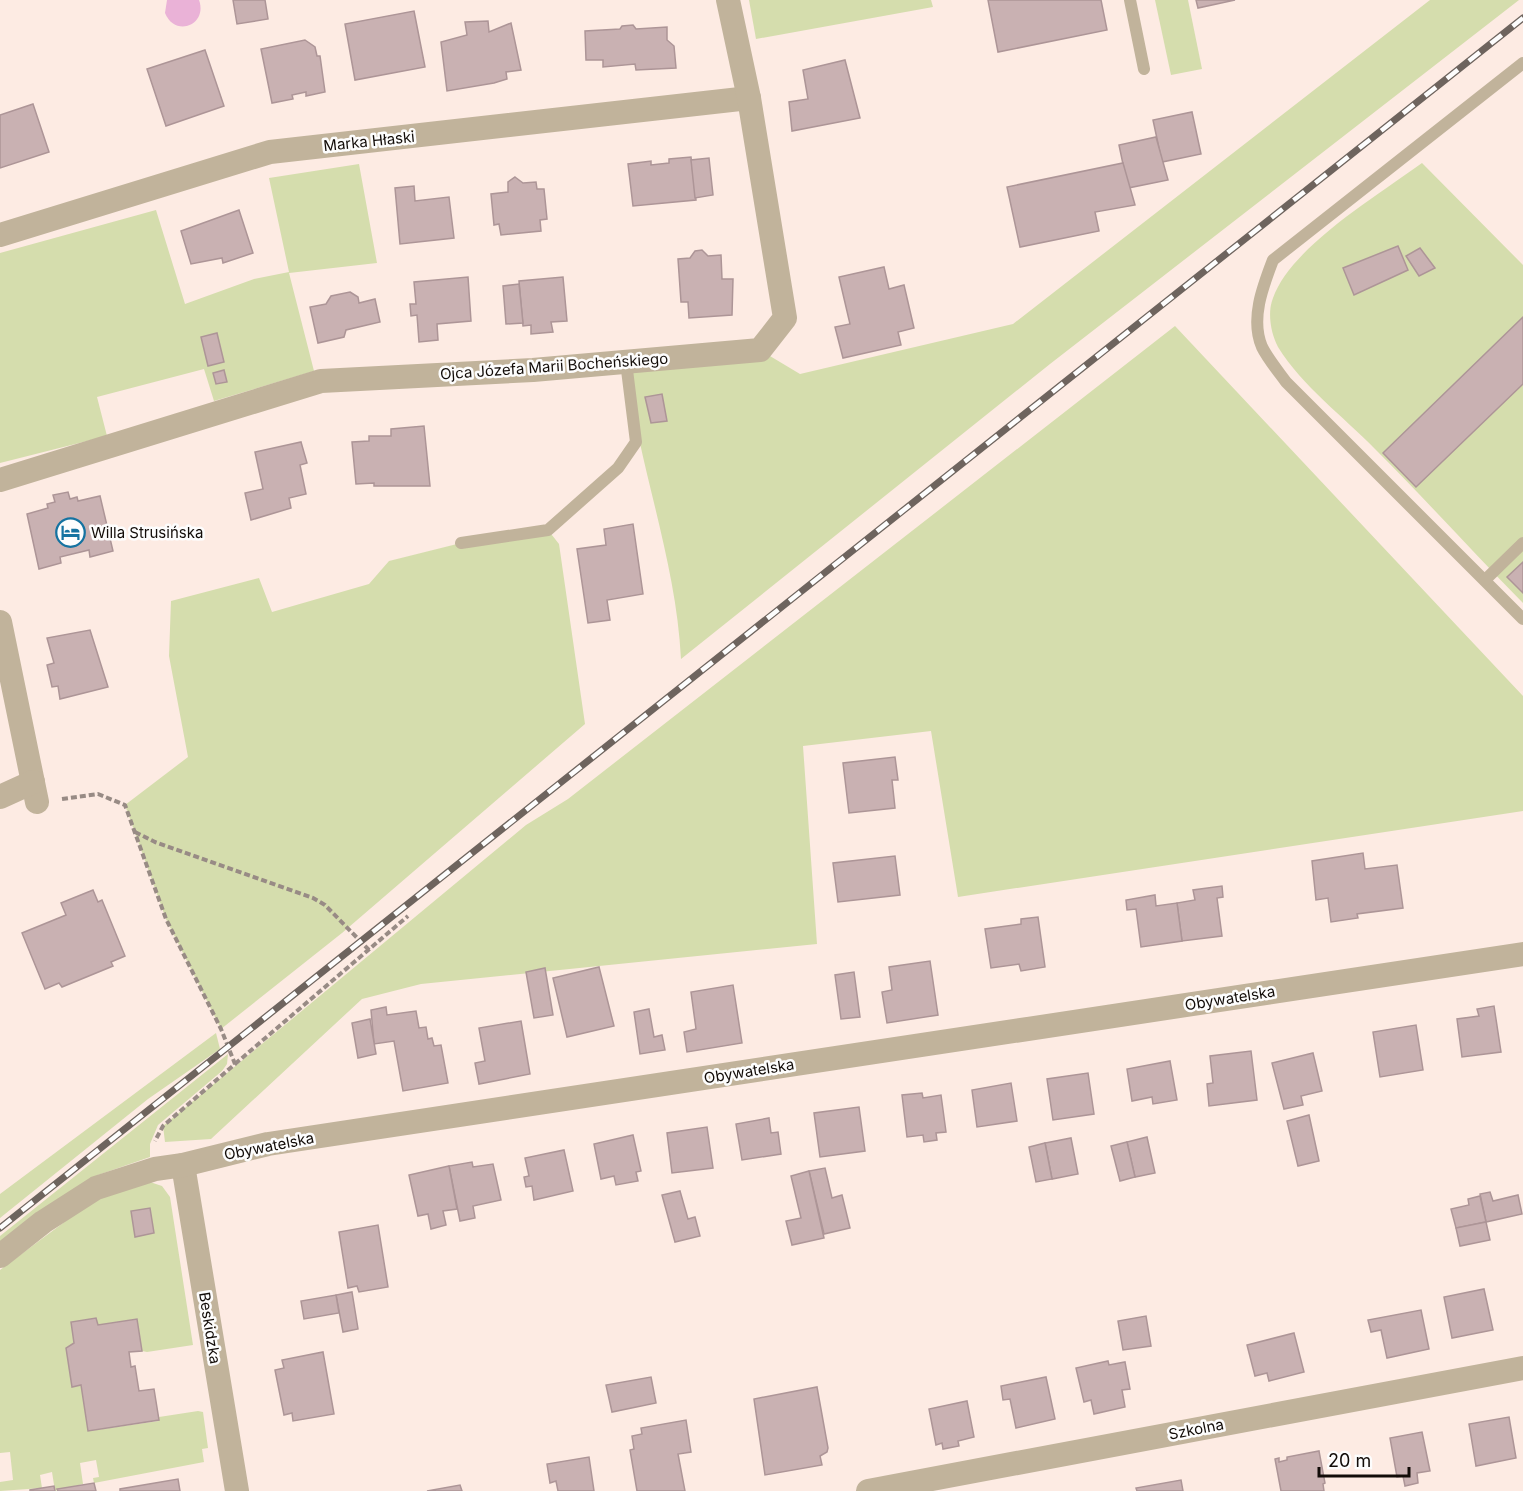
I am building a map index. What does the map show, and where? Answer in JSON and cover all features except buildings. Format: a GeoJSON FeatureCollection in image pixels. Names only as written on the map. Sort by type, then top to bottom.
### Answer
{"type":"FeatureCollection","features":[{"type":"Feature","properties":{"kind":"street","name":"Ojca Józefa Marii Bocheńskiego"},"geometry":{"type":"LineString","coordinates":[[0,480],[321,381],[533,370],[760,350],[785,318],[749,98],[728,0]]}},
{"type":"Feature","properties":{"kind":"street","name":"Marka Hłaski"},"geometry":{"type":"LineString","coordinates":[[0,235],[270,152],[749,98]]}},
{"type":"Feature","properties":{"kind":"street"},"geometry":{"type":"LineString","coordinates":[[0,622],[35,792],[0,796]]}},
{"type":"Feature","properties":{"kind":"street","name":"Obywatelska"},"geometry":{"type":"LineString","coordinates":[[0,1256],[43,1222],[96,1188],[155,1169],[183,1165],[268,1144],[1523,954]]}},
{"type":"Feature","properties":{"kind":"street","name":"Beskidzka"},"geometry":{"type":"LineString","coordinates":[[183,1165],[237,1491]]}},
{"type":"Feature","properties":{"kind":"street","name":"Szkolna"},"geometry":{"type":"LineString","coordinates":[[868,1491],[1523,1368]]}},
{"type":"Feature","properties":{"kind":"lane"},"geometry":{"type":"LineString","coordinates":[[1130,0],[1144,69]]}},
{"type":"Feature","properties":{"kind":"lane"},"geometry":{"type":"LineString","coordinates":[[1523,63],[1273,260],[1260,297],[1259,322],[1262,346],[1286,382],[1523,619]]}},
{"type":"Feature","properties":{"kind":"lane"},"geometry":{"type":"LineString","coordinates":[[461,543],[548,530],[618,468],[636,442],[626,362]]}},
{"type":"Feature","properties":{"kind":"lane"},"geometry":{"type":"LineString","coordinates":[[1485,580],[1523,543]]}},
{"type":"Feature","properties":{"kind":"path"},"geometry":{"type":"LineString","coordinates":[[35,792],[98,794],[125,805],[166,919],[221,1029],[235,1064]]}},
{"type":"Feature","properties":{"kind":"path"},"geometry":{"type":"LineString","coordinates":[[135,832],[155,842],[313,898],[325,905],[369,950]]}},
{"type":"Feature","properties":{"kind":"path"},"geometry":{"type":"LineString","coordinates":[[155,1169],[155,1138],[164,1126],[408,916]]}},
{"type":"Feature","properties":{"kind":"green space"},"geometry":{"type":"Polygon","coordinates":[[[749,0],[931,0],[933,7],[756,39],[749,0]]]}},
{"type":"Feature","properties":{"kind":"green space"},"geometry":{"type":"Polygon","coordinates":[[[1155,0],[1188,0],[1202,69],[1171,75],[1155,0]]]}},
{"type":"Feature","properties":{"kind":"green space"},"geometry":{"type":"Polygon","coordinates":[[[1430,0],[1519,0],[1050,364],[681,659],[672,584],[631,399],[626,362],[760,350],[800,374],[1013,324],[1430,0]]]}},
{"type":"Feature","properties":{"kind":"green space"},"geometry":{"type":"Polygon","coordinates":[[[1422,163],[1523,265],[1523,603],[1394,468],[1299,375],[1278,347],[1273,336],[1270,317],[1271,304],[1283,279],[1298,260],[1337,224],[1422,163]]]}},
{"type":"Feature","properties":{"kind":"green space"},"geometry":{"type":"Polygon","coordinates":[[[359,164],[377,263],[289,273],[314,371],[214,401],[204,369],[97,397],[107,436],[0,463],[0,253],[156,210],[185,304],[254,279],[289,272],[269,178],[359,164]]]}},
{"type":"Feature","properties":{"kind":"green space"},"geometry":{"type":"Polygon","coordinates":[[[1175,326],[1523,696],[1523,811],[958,897],[931,731],[803,746],[817,944],[421,984],[362,999],[211,1139],[165,1142],[163,1126],[526,825],[568,799],[1175,326]]]}},
{"type":"Feature","properties":{"kind":"green space"},"geometry":{"type":"Polygon","coordinates":[[[548,530],[559,544],[585,724],[342,933],[221,1029],[166,919],[125,805],[188,757],[169,656],[171,601],[259,578],[272,612],[369,584],[389,561],[461,543],[548,530]]]}},
{"type":"Feature","properties":{"kind":"green space"},"geometry":{"type":"Polygon","coordinates":[[[216,1033],[220,1049],[148,1099],[0,1218],[0,1194],[216,1033]]]}},
{"type":"Feature","properties":{"kind":"green space"},"geometry":{"type":"Polygon","coordinates":[[[228,1054],[227,1064],[222,1071],[158,1125],[150,1144],[150,1157],[98,1175],[0,1245],[0,1236],[228,1054]]]}},
{"type":"Feature","properties":{"kind":"green space"},"geometry":{"type":"Polygon","coordinates":[[[144,1180],[162,1186],[170,1197],[193,1345],[147,1352],[142,1351],[137,1319],[98,1325],[96,1318],[71,1322],[74,1343],[66,1348],[72,1386],[81,1385],[88,1431],[159,1421],[159,1417],[203,1412],[208,1448],[202,1449],[204,1462],[94,1483],[93,1478],[99,1477],[96,1460],[80,1463],[83,1484],[55,1491],[52,1472],[40,1475],[42,1488],[0,1491],[0,1482],[13,1480],[10,1452],[0,1453],[0,1270],[90,1203],[144,1180]]]}},
{"type":"Feature","properties":{"kind":"shaded area"},"geometry":{"type":"Polygon","coordinates":[[[167,0],[199,0],[201,9],[199,16],[189,25],[176,25],[165,13],[167,0]]]}},
{"type":"Feature","properties":{"kind":"railway"},"geometry":{"type":"LineString","coordinates":[[0,1228],[1523,18]]}},
{"type":"Feature","properties":{"kind":"place","name":"Willa Strusińska"},"geometry":{"type":"Point","coordinates":[70,532]}}]}
